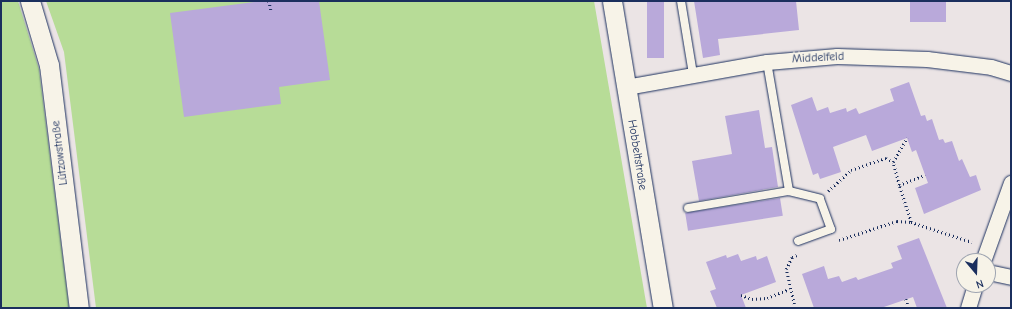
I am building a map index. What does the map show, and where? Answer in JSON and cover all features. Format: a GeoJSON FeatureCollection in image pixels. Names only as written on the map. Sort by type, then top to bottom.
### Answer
{"type":"FeatureCollection","features":[{"type":"Feature","properties":{"kind":"street","name":"Lützowstraße"},"geometry":{"type":"LineString","coordinates":[[30,1],[49,65],[79,308]]}},
{"type":"Feature","properties":{"kind":"street","name":"Hobbeltstraße"},"geometry":{"type":"LineString","coordinates":[[612,1],[663,308]]}},
{"type":"Feature","properties":{"kind":"street","name":"Middelfeld"},"geometry":{"type":"LineString","coordinates":[[626,87],[767,62],[836,56],[927,58],[991,67],[1011,74]]}},
{"type":"Feature","properties":{"kind":"street"},"geometry":{"type":"LineString","coordinates":[[986,253],[1011,183]]}},
{"type":"Feature","properties":{"kind":"street"},"geometry":{"type":"LineString","coordinates":[[996,274],[1011,277]]}},
{"type":"Feature","properties":{"kind":"street"},"geometry":{"type":"LineString","coordinates":[[968,308],[973,293]]}},
{"type":"Feature","properties":{"kind":"lane"},"geometry":{"type":"LineString","coordinates":[[682,1],[693,74]]}},
{"type":"Feature","properties":{"kind":"lane"},"geometry":{"type":"LineString","coordinates":[[767,62],[790,191]]}},
{"type":"Feature","properties":{"kind":"lane"},"geometry":{"type":"LineString","coordinates":[[688,208],[790,191],[820,199],[831,229],[798,241]]}},
{"type":"Feature","properties":{"kind":"path"},"geometry":{"type":"LineString","coordinates":[[269,1],[270,10]]}},
{"type":"Feature","properties":{"kind":"path"},"geometry":{"type":"LineString","coordinates":[[892,162],[907,138]]}},
{"type":"Feature","properties":{"kind":"path"},"geometry":{"type":"LineString","coordinates":[[820,199],[850,170],[886,158],[892,162],[911,222]]}},
{"type":"Feature","properties":{"kind":"path"},"geometry":{"type":"LineString","coordinates":[[899,185],[925,175]]}},
{"type":"Feature","properties":{"kind":"path"},"geometry":{"type":"LineString","coordinates":[[837,241],[897,221],[911,222],[988,246]]}},
{"type":"Feature","properties":{"kind":"path"},"geometry":{"type":"LineString","coordinates":[[794,308],[786,269],[792,257],[800,254]]}},
{"type":"Feature","properties":{"kind":"path"},"geometry":{"type":"LineString","coordinates":[[741,295],[752,299],[767,298],[789,289]]}},
{"type":"Feature","properties":{"kind":"path"},"geometry":{"type":"LineString","coordinates":[[906,299],[909,308]]}},
{"type":"Feature","properties":{"kind":"green space"},"geometry":{"type":"Polygon","coordinates":[[[1,1],[18,1],[39,69],[69,308],[1,308],[1,1]]]}},
{"type":"Feature","properties":{"kind":"green space"},"geometry":{"type":"Polygon","coordinates":[[[46,1],[594,1],[647,308],[96,308],[64,52],[46,1]]]}},
{"type":"Feature","properties":{"kind":"building"},"geometry":{"type":"Polygon","coordinates":[[[262,1],[319,1],[330,80],[279,87],[281,104],[184,117],[170,13],[262,1]]]}},
{"type":"Feature","properties":{"kind":"building"},"geometry":{"type":"Polygon","coordinates":[[[647,1],[664,1],[664,58],[647,58],[647,1]]]}},
{"type":"Feature","properties":{"kind":"building"},"geometry":{"type":"Polygon","coordinates":[[[694,1],[796,1],[799,30],[718,39],[720,55],[703,58],[694,1]]]}},
{"type":"Feature","properties":{"kind":"building"},"geometry":{"type":"Polygon","coordinates":[[[910,1],[946,1],[946,22],[910,22],[910,1]]]}},
{"type":"Feature","properties":{"kind":"building"},"geometry":{"type":"Polygon","coordinates":[[[909,82],[921,116],[925,115],[927,121],[932,119],[939,140],[943,139],[945,143],[952,141],[959,161],[962,159],[970,177],[976,175],[981,190],[924,214],[915,188],[928,183],[916,150],[912,152],[907,138],[872,151],[866,135],[833,147],[841,172],[820,179],[818,173],[813,175],[791,105],[812,97],[817,111],[828,107],[830,113],[846,108],[847,112],[856,108],[859,114],[894,101],[890,89],[909,82]]]}},
{"type":"Feature","properties":{"kind":"building"},"geometry":{"type":"Polygon","coordinates":[[[759,110],[765,148],[772,147],[778,187],[699,201],[692,161],[732,154],[725,116],[759,110]]]}},
{"type":"Feature","properties":{"kind":"building"},"geometry":{"type":"Polygon","coordinates":[[[780,198],[783,216],[688,231],[685,213],[780,198]]]}},
{"type":"Feature","properties":{"kind":"building"},"geometry":{"type":"Polygon","coordinates":[[[919,238],[947,308],[917,308],[913,297],[881,308],[814,308],[802,274],[824,266],[828,279],[839,276],[842,282],[856,277],[858,280],[893,268],[891,263],[902,259],[897,246],[919,238]]]}},
{"type":"Feature","properties":{"kind":"building"},"geometry":{"type":"Polygon","coordinates":[[[738,254],[741,261],[756,256],[757,260],[767,256],[776,282],[741,295],[746,308],[717,308],[710,291],[716,289],[706,262],[726,255],[727,258],[738,254]]]}}]}
